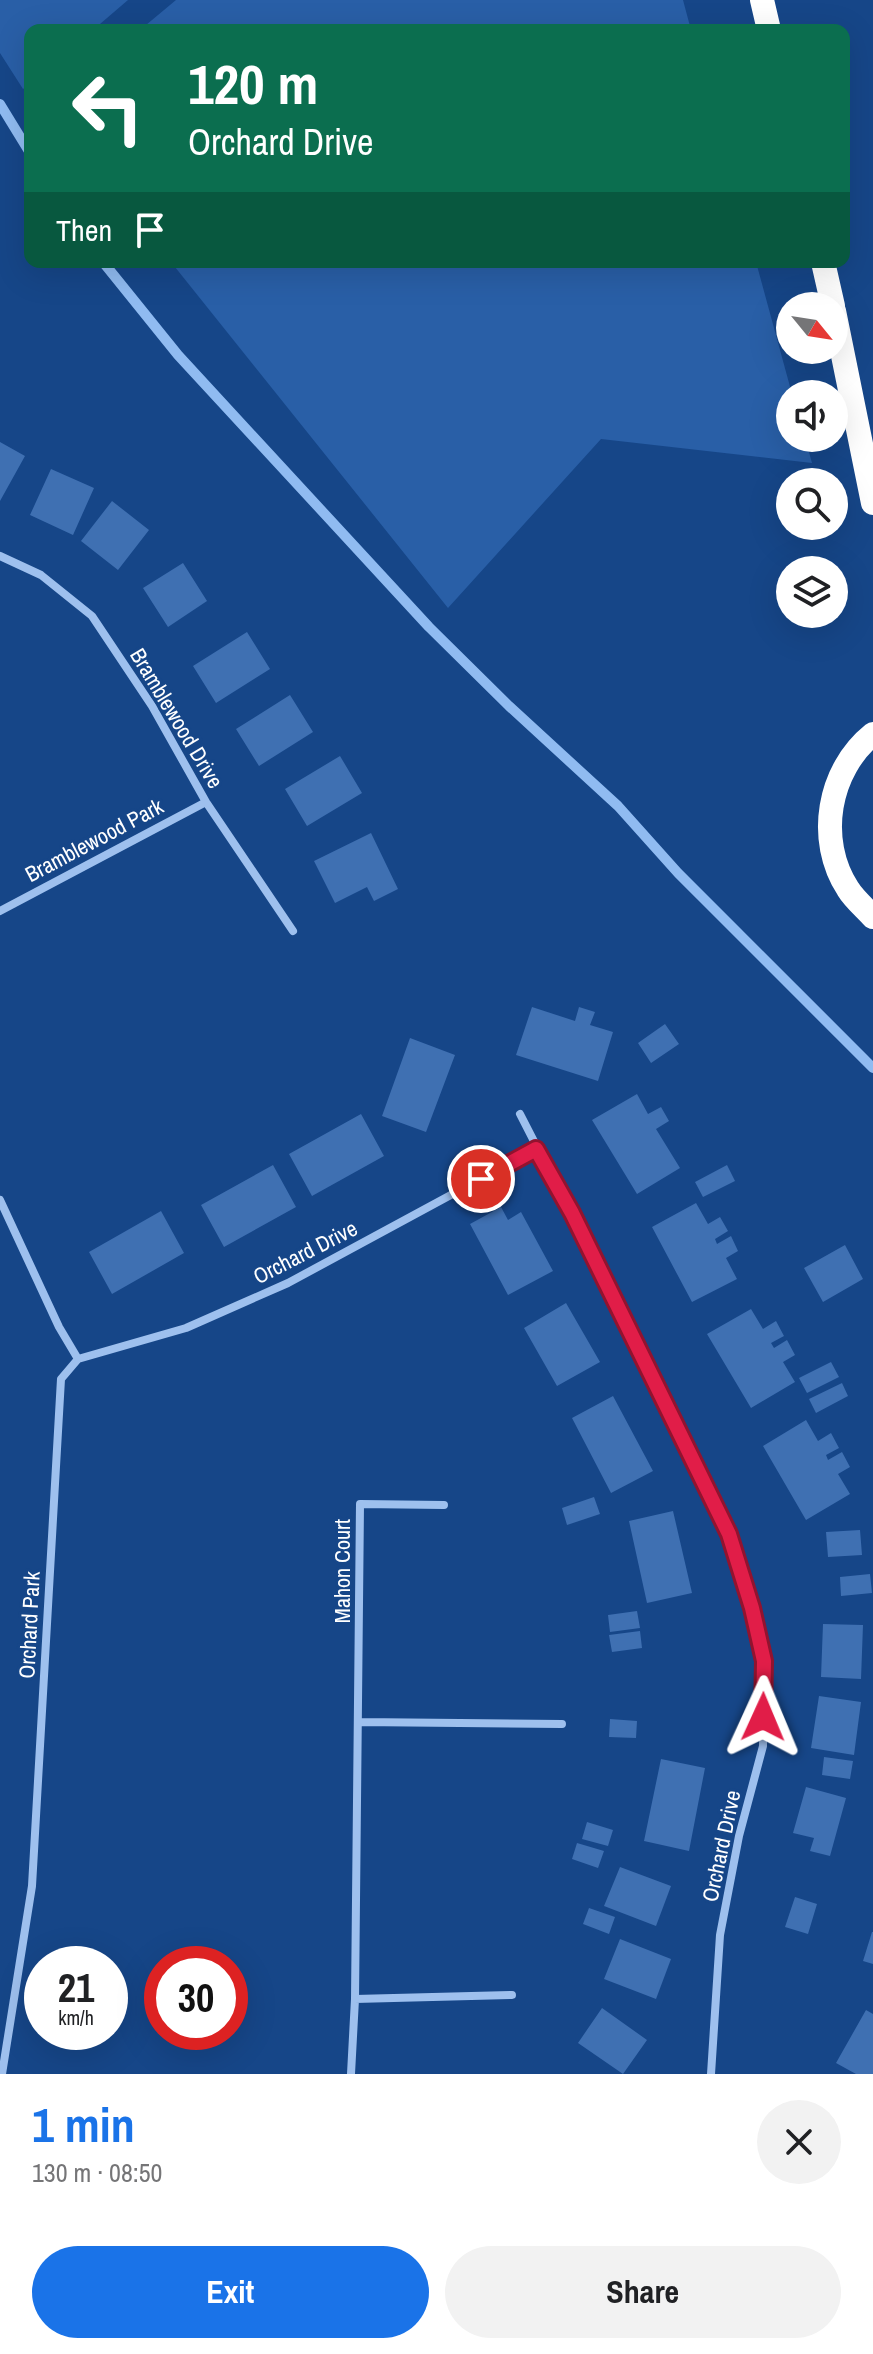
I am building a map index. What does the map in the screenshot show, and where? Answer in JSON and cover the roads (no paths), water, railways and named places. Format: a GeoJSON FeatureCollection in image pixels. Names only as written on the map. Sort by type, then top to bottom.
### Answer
{"type":"FeatureCollection","features":[{"type":"Feature","properties":{"kind":"highway"},"geometry":{"type":"LineString","coordinates":[[762,0],[768,24]]}},
{"type":"Feature","properties":{"kind":"highway"},"geometry":{"type":"LineString","coordinates":[[824,268],[830,292]]}},
{"type":"Feature","properties":{"kind":"highway"},"geometry":{"type":"LineString","coordinates":[[845,364],[873,503]]}},
{"type":"Feature","properties":{"kind":"highway"},"geometry":{"type":"LineString","coordinates":[[873,734],[860,744],[839,777],[829,815],[832,853],[847,888],[873,917]]}},
{"type":"Feature","properties":{"kind":"street","name":"Bramblewood Drive"},"geometry":{"type":"LineString","coordinates":[[0,556],[41,575],[92,616],[152,706],[206,802],[293,931]]}},
{"type":"Feature","properties":{"kind":"street","name":"Bramblewood Park"},"geometry":{"type":"LineString","coordinates":[[0,911],[206,802]]}},
{"type":"Feature","properties":{"kind":"street","name":"Orchard Drive"},"geometry":{"type":"LineString","coordinates":[[520,1114],[572,1213],[729,1534],[752,1608],[764,1661],[763,1746],[739,1836],[720,1935],[711,2074]]}},
{"type":"Feature","properties":{"kind":"street","name":"Orchard Drive"},"geometry":{"type":"LineString","coordinates":[[78,1359],[186,1328],[288,1283],[536,1149]]}},
{"type":"Feature","properties":{"kind":"street"},"geometry":{"type":"LineString","coordinates":[[0,1200],[59,1327],[78,1359]]}},
{"type":"Feature","properties":{"kind":"street","name":"Orchard Park"},"geometry":{"type":"LineString","coordinates":[[2,2074],[32,1886],[61,1379],[78,1359]]}},
{"type":"Feature","properties":{"kind":"street","name":"Mahon Court"},"geometry":{"type":"LineString","coordinates":[[351,2074],[355,1999],[360,1504],[444,1505]]}},
{"type":"Feature","properties":{"kind":"street"},"geometry":{"type":"LineString","coordinates":[[359,1722],[562,1724]]}},
{"type":"Feature","properties":{"kind":"street"},"geometry":{"type":"LineString","coordinates":[[355,1999],[512,1995]]}},
{"type":"Feature","properties":{"kind":"waterway"},"geometry":{"type":"LineString","coordinates":[[0,104],[24,143]]}},
{"type":"Feature","properties":{"kind":"waterway"},"geometry":{"type":"LineString","coordinates":[[108,268],[178,355],[429,627],[618,806],[678,873],[873,1068]]}}]}
